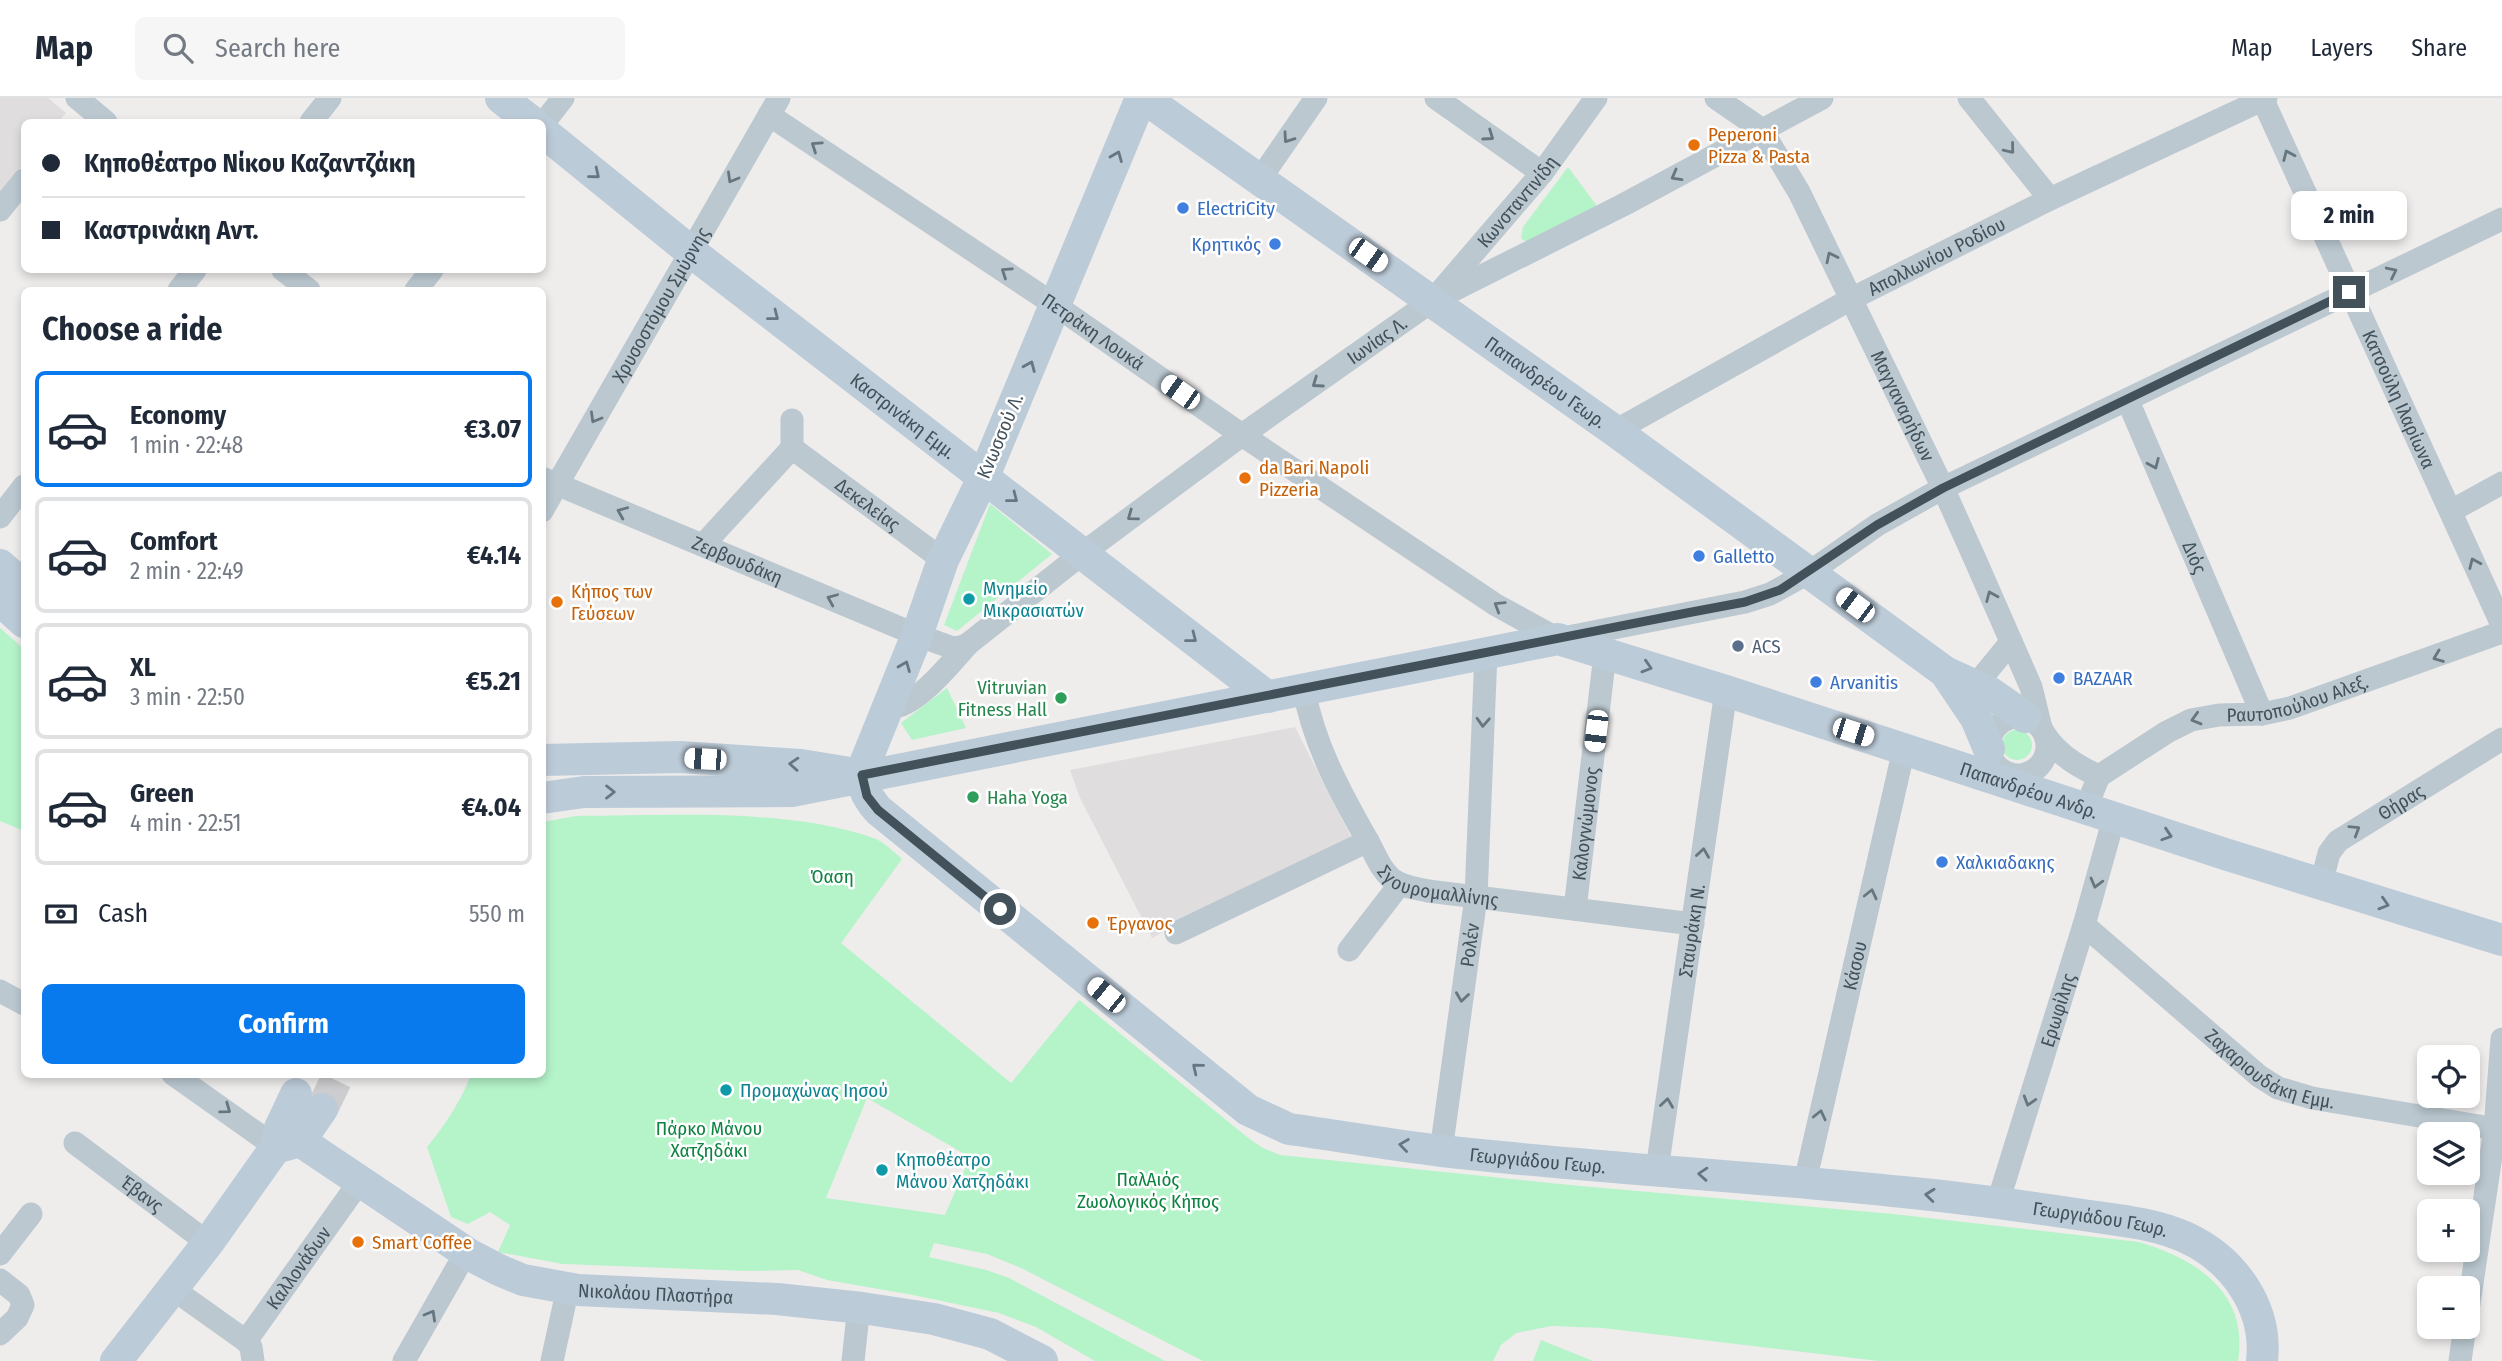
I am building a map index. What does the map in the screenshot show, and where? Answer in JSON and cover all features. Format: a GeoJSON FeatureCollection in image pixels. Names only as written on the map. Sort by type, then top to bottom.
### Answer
{"type":"FeatureCollection","features":[{"type":"Feature","properties":{"kind":"street"},"geometry":{"type":"LineString","coordinates":[[313,119],[330,98]]}},
{"type":"Feature","properties":{"kind":"street"},"geometry":{"type":"LineString","coordinates":[[501,98],[528,119]]}},
{"type":"Feature","properties":{"kind":"street"},"geometry":{"type":"LineString","coordinates":[[546,120],[563,98]]}},
{"type":"Feature","properties":{"kind":"street","name":"Παπανδρέου Γεωρ."},"geometry":{"type":"LineString","coordinates":[[1142,98],[1615,431],[1945,671]]}},
{"type":"Feature","properties":{"kind":"street","name":"Κνωσσού Λ."},"geometry":{"type":"LineString","coordinates":[[862,775],[917,635],[943,560],[984,476],[1142,98]]}},
{"type":"Feature","properties":{"kind":"street"},"geometry":{"type":"LineString","coordinates":[[1260,179],[1316,98]]}},
{"type":"Feature","properties":{"kind":"street"},"geometry":{"type":"LineString","coordinates":[[1436,98],[1542,173]]}},
{"type":"Feature","properties":{"kind":"street","name":"Κωνσταντινίδη"},"geometry":{"type":"LineString","coordinates":[[1432,301],[1542,173],[1596,98]]}},
{"type":"Feature","properties":{"kind":"street"},"geometry":{"type":"LineString","coordinates":[[1716,98],[1762,130]]}},
{"type":"Feature","properties":{"kind":"street","name":"Ιωνίας Λ."},"geometry":{"type":"LineString","coordinates":[[888,708],[902,706],[921,692],[968,644],[1083,552],[1242,435],[1432,301],[1623,205],[1822,98]]}},
{"type":"Feature","properties":{"kind":"street"},"geometry":{"type":"LineString","coordinates":[[1969,98],[2050,199]]}},
{"type":"Feature","properties":{"kind":"street","name":"Απολλωνίου Ροδίου"},"geometry":{"type":"LineString","coordinates":[[1615,431],[1851,299],[2050,199],[2263,98]]}},
{"type":"Feature","properties":{"kind":"street","name":"Κατσούλη Ιλαρίωνα"},"geometry":{"type":"LineString","coordinates":[[2263,98],[2502,625]]}},
{"type":"Feature","properties":{"kind":"street"},"geometry":{"type":"LineString","coordinates":[[81,106],[101,119]]}},
{"type":"Feature","properties":{"kind":"street","name":"Πετράκη Λουκά"},"geometry":{"type":"LineString","coordinates":[[774,106],[1242,435],[1496,604],[1558,639]]}},
{"type":"Feature","properties":{"kind":"street","name":"Χρυσοστόμου Σμύρνης"},"geometry":{"type":"LineString","coordinates":[[550,481],[690,251],[774,106]]}},
{"type":"Feature","properties":{"kind":"street","name":"Μαγγαναρήδων"},"geometry":{"type":"LineString","coordinates":[[1762,130],[1799,192],[1943,488],[2035,697],[2037,727]]}},
{"type":"Feature","properties":{"kind":"street","name":"Καστρινάκη Εμμ."},"geometry":{"type":"LineString","coordinates":[[546,134],[690,251],[1268,697]]}},
{"type":"Feature","properties":{"kind":"street"},"geometry":{"type":"LineString","coordinates":[[0,210],[21,184]]}},
{"type":"Feature","properties":{"kind":"street","name":"Παπανδρέου Ανδρ."},"geometry":{"type":"LineString","coordinates":[[546,798],[595,792],[780,792],[812,787],[1745,602],[1780,590],[1810,572],[1857,537],[1943,488],[2502,219]]}},
{"type":"Feature","properties":{"kind":"street"},"geometry":{"type":"LineString","coordinates":[[181,287],[193,273]]}},
{"type":"Feature","properties":{"kind":"street"},"geometry":{"type":"LineString","coordinates":[[287,273],[305,287]]}},
{"type":"Feature","properties":{"kind":"street"},"geometry":{"type":"LineString","coordinates":[[418,287],[430,273]]}},
{"type":"Feature","properties":{"kind":"street","name":"Διός"},"geometry":{"type":"LineString","coordinates":[[2127,401],[2262,714]]}},
{"type":"Feature","properties":{"kind":"street"},"geometry":{"type":"LineString","coordinates":[[703,545],[792,448],[792,420]]}},
{"type":"Feature","properties":{"kind":"street","name":"Δεκελείας"},"geometry":{"type":"LineString","coordinates":[[792,448],[943,560]]}},
{"type":"Feature","properties":{"kind":"street","name":"Ζερβουδάκη"},"geometry":{"type":"LineString","coordinates":[[550,481],[917,635]]}},
{"type":"Feature","properties":{"kind":"street"},"geometry":{"type":"LineString","coordinates":[[2451,511],[2502,483]]}},
{"type":"Feature","properties":{"kind":"street"},"geometry":{"type":"LineString","coordinates":[[0,517],[21,490]]}},
{"type":"Feature","properties":{"kind":"street"},"geometry":{"type":"LineString","coordinates":[[0,565],[21,583]]}},
{"type":"Feature","properties":{"kind":"street"},"geometry":{"type":"LineString","coordinates":[[0,600],[21,619]]}},
{"type":"Feature","properties":{"kind":"street","name":"Ραυτοπούλου Αλεξ."},"geometry":{"type":"LineString","coordinates":[[2098,798],[2167,732],[2191,720],[2219,715],[2262,714],[2317,699],[2502,632]]}},
{"type":"Feature","properties":{"kind":"street"},"geometry":{"type":"LineString","coordinates":[[917,635],[953,648],[968,644]]}},
{"type":"Feature","properties":{"kind":"street","name":"Παπανδρέου Ανδρ."},"geometry":{"type":"LineString","coordinates":[[1558,639],[1904,749],[2003,769],[2098,798],[2321,884],[2499,932]]}},
{"type":"Feature","properties":{"kind":"street"},"geometry":{"type":"LineString","coordinates":[[1979,686],[1984,675],[2011,642]]}},
{"type":"Feature","properties":{"kind":"street","name":"Ρολέν"},"geometry":{"type":"LineString","coordinates":[[1441,1151],[1476,897],[1486,653]]}},
{"type":"Feature","properties":{"kind":"street","name":"Καλογνώμονος"},"geometry":{"type":"LineString","coordinates":[[1575,909],[1605,654]]}},
{"type":"Feature","properties":{"kind":"street"},"geometry":{"type":"LineString","coordinates":[[1945,671],[1979,686],[2037,727],[2051,744],[2070,760],[2098,798]]}},
{"type":"Feature","properties":{"kind":"street"},"geometry":{"type":"LineString","coordinates":[[1945,671],[1976,719],[2003,769]]}},
{"type":"Feature","properties":{"kind":"street","name":"Σγουρομαλλίνης"},"geometry":{"type":"LineString","coordinates":[[1304,690],[1324,758],[1341,796],[1379,864],[1401,884],[1428,891],[1693,924]]}},
{"type":"Feature","properties":{"kind":"street","name":"Σταυράκη Ν."},"geometry":{"type":"LineString","coordinates":[[1657,1170],[1726,691]]}},
{"type":"Feature","properties":{"kind":"street"},"geometry":{"type":"LineString","coordinates":[[2011,717],[2037,727],[2047,748],[2038,767],[2003,769],[1990,735],[1998,724],[2011,717]]}},
{"type":"Feature","properties":{"kind":"street","name":"Θήρας"},"geometry":{"type":"LineString","coordinates":[[2321,884],[2329,853],[2338,841],[2502,739]]}},
{"type":"Feature","properties":{"kind":"street","name":"Κάσου"},"geometry":{"type":"LineString","coordinates":[[1805,1182],[1904,749]]}},
{"type":"Feature","properties":{"kind":"street"},"geometry":{"type":"LineString","coordinates":[[546,760],[680,757],[801,765],[862,775]]}},
{"type":"Feature","properties":{"kind":"street","name":"Γεωργιάδου Γεωρ."},"geometry":{"type":"LineString","coordinates":[[862,775],[869,799],[892,824],[1248,1110],[1289,1129],[1441,1151],[1805,1182],[1998,1202],[2157,1228],[2200,1245],[2236,1277],[2255,1306],[2263,1330],[2262,1361]]}},
{"type":"Feature","properties":{"kind":"street","name":"Ερωφίλης"},"geometry":{"type":"LineString","coordinates":[[1998,1202],[2084,925],[2098,798]]}},
{"type":"Feature","properties":{"kind":"street"},"geometry":{"type":"LineString","coordinates":[[1176,933],[1368,841]]}},
{"type":"Feature","properties":{"kind":"street"},"geometry":{"type":"LineString","coordinates":[[1349,950],[1401,884]]}},
{"type":"Feature","properties":{"kind":"street","name":"Ζαχαριουδάκη Εμμ."},"geometry":{"type":"LineString","coordinates":[[2084,925],[2259,1076],[2278,1088],[2312,1098],[2498,1130]]}},
{"type":"Feature","properties":{"kind":"street"},"geometry":{"type":"LineString","coordinates":[[0,991],[21,1002]]}},
{"type":"Feature","properties":{"kind":"street"},"geometry":{"type":"LineString","coordinates":[[2474,1276],[2498,1130],[2502,1039]]}},
{"type":"Feature","properties":{"kind":"street"},"geometry":{"type":"LineString","coordinates":[[180,1078],[288,1144]]}},
{"type":"Feature","properties":{"kind":"street"},"geometry":{"type":"LineString","coordinates":[[116,1361],[288,1144],[309,1102]]}},
{"type":"Feature","properties":{"kind":"street","name":"Έβανς"},"geometry":{"type":"LineString","coordinates":[[75,1143],[208,1243]]}},
{"type":"Feature","properties":{"kind":"street","name":"Νικολάου Πλαστήρα"},"geometry":{"type":"LineString","coordinates":[[288,1144],[350,1195],[457,1268],[502,1293],[564,1307],[738,1313],[857,1324],[938,1338],[1002,1361]]}},
{"type":"Feature","properties":{"kind":"street","name":"Νικολάου Πλαστήρα"},"geometry":{"type":"LineString","coordinates":[[288,1144],[470,1255],[523,1280],[578,1290],[777,1299],[912,1315],[982,1331],[1042,1361]]}},
{"type":"Feature","properties":{"kind":"street","name":"Καλλονάδων"},"geometry":{"type":"LineString","coordinates":[[173,1289],[249,1351],[350,1195]]}},
{"type":"Feature","properties":{"kind":"street"},"geometry":{"type":"LineString","coordinates":[[0,1254],[31,1214]]}},
{"type":"Feature","properties":{"kind":"street"},"geometry":{"type":"LineString","coordinates":[[404,1361],[457,1268]]}},
{"type":"Feature","properties":{"kind":"street"},"geometry":{"type":"LineString","coordinates":[[0,1280],[19,1295],[23,1305],[18,1318],[0,1334]]}},
{"type":"Feature","properties":{"kind":"street"},"geometry":{"type":"LineString","coordinates":[[552,1361],[564,1307]]}},
{"type":"Feature","properties":{"kind":"street"},"geometry":{"type":"LineString","coordinates":[[853,1361],[857,1324]]}},
{"type":"Feature","properties":{"kind":"street"},"geometry":{"type":"LineString","coordinates":[[2460,1361],[2463,1339]]}},
{"type":"Feature","properties":{"kind":"shaded area"},"geometry":{"type":"Polygon","coordinates":[[[0,98],[48,98],[66,113],[61,119],[21,119],[21,167],[0,193],[0,98]]]}},
{"type":"Feature","properties":{"kind":"shaded area"},"geometry":{"type":"Polygon","coordinates":[[[1295,727],[1351,837],[1152,938],[1080,798],[1070,770],[1295,727]]]}},
{"type":"Feature","properties":{"kind":"green space"},"geometry":{"type":"Polygon","coordinates":[[[1568,167],[1597,206],[1526,242],[1521,238],[1523,227],[1568,167]]]}},
{"type":"Feature","properties":{"kind":"green space"},"geometry":{"type":"Polygon","coordinates":[[[990,504],[1052,554],[957,631],[944,625],[990,504]]]}},
{"type":"Feature","properties":{"kind":"green space"},"geometry":{"type":"Polygon","coordinates":[[[0,628],[21,646],[21,830],[0,821],[0,628]]]}},
{"type":"Feature","properties":{"kind":"green space"},"geometry":{"type":"Polygon","coordinates":[[[947,688],[966,728],[912,740],[901,723],[947,688]]]}},
{"type":"Feature","properties":{"kind":"green space"},"geometry":{"type":"Polygon","coordinates":[[[2017,730],[2027,735],[2032,745],[2027,755],[2017,760],[2007,755],[2002,745],[2007,735],[2017,730]]]}},
{"type":"Feature","properties":{"kind":"green space"},"geometry":{"type":"Polygon","coordinates":[[[688,815],[805,822],[876,839],[902,859],[841,943],[1011,1083],[1079,1000],[1247,1137],[1280,1155],[1893,1214],[2139,1242],[2180,1258],[2214,1282],[2227,1298],[2235,1316],[2239,1337],[2238,1361],[1879,1361],[1603,1328],[1551,1326],[1516,1333],[1501,1345],[1493,1361],[1203,1361],[1021,1268],[987,1254],[934,1243],[929,1257],[1009,1278],[1165,1361],[1095,1361],[1036,1327],[999,1313],[827,1280],[798,1270],[745,1271],[563,1264],[498,1252],[510,1225],[490,1212],[468,1224],[451,1217],[427,1147],[452,1113],[470,1078],[546,1078],[546,821],[576,816],[688,815]],[[867,1098],[826,1198],[945,1215],[970,1157],[867,1098]]]}},
{"type":"Feature","properties":{"kind":"green space"},"geometry":{"type":"Polygon","coordinates":[[[1541,1340],[1593,1361],[1533,1361],[1541,1340]]]}},
{"type":"Feature","properties":{"kind":"tunnel"},"geometry":{"type":"LineString","coordinates":[[322,1109],[337,1078]]}},
{"type":"Feature","properties":{"kind":"place","name":"Peperoni Pizza & Pasta"},"geometry":{"type":"Point","coordinates":[1694,145]}},
{"type":"Feature","properties":{"kind":"place","name":"ElectriCity"},"geometry":{"type":"Point","coordinates":[1183,208]}},
{"type":"Feature","properties":{"kind":"place","name":"Κρητικός"},"geometry":{"type":"Point","coordinates":[1275,244]}},
{"type":"Feature","properties":{"kind":"place","name":"da Bari Napoli Pizzeria"},"geometry":{"type":"Point","coordinates":[1245,478]}},
{"type":"Feature","properties":{"kind":"place","name":"Galletto"},"geometry":{"type":"Point","coordinates":[1699,556]}},
{"type":"Feature","properties":{"kind":"place","name":"Μνημείο Μικρασιατών"},"geometry":{"type":"Point","coordinates":[969,599]}},
{"type":"Feature","properties":{"kind":"place","name":"Κήπος των Γεύσεων"},"geometry":{"type":"Point","coordinates":[557,602]}},
{"type":"Feature","properties":{"kind":"place","name":"ACS"},"geometry":{"type":"Point","coordinates":[1738,646]}},
{"type":"Feature","properties":{"kind":"place","name":"BAZAAR"},"geometry":{"type":"Point","coordinates":[2059,678]}},
{"type":"Feature","properties":{"kind":"place","name":"Arvanitis"},"geometry":{"type":"Point","coordinates":[1816,682]}},
{"type":"Feature","properties":{"kind":"place","name":"Vitruvian Fitness Hall"},"geometry":{"type":"Point","coordinates":[1061,698]}},
{"type":"Feature","properties":{"kind":"place","name":"Haha Yoga"},"geometry":{"type":"Point","coordinates":[973,797]}},
{"type":"Feature","properties":{"kind":"place","name":"Χαλκιαδακης"},"geometry":{"type":"Point","coordinates":[1942,862]}},
{"type":"Feature","properties":{"kind":"place","name":"Έργανος"},"geometry":{"type":"Point","coordinates":[1093,923]}},
{"type":"Feature","properties":{"kind":"place","name":"Προμαχώνας Ιησού"},"geometry":{"type":"Point","coordinates":[726,1090]}},
{"type":"Feature","properties":{"kind":"place","name":"Κηποθέατρο Μάνου Χατζηδάκι"},"geometry":{"type":"Point","coordinates":[882,1170]}},
{"type":"Feature","properties":{"kind":"place","name":"Smart Coffee"},"geometry":{"type":"Point","coordinates":[358,1242]}},
{"type":"Feature","properties":{"kind":"route"},"geometry":{"type":"LineString","coordinates":[[1000,909],[892,824],[867,796],[862,775],[1745,602],[1770,594],[1789,586],[1889,517],[1943,488],[2349,292]]}},
{"type":"Feature","properties":{"kind":"park label","name":"Όαση"},"geometry":{"type":"Point","coordinates":[832,876]}},
{"type":"Feature","properties":{"kind":"park label","name":"Πάρκο Μάνου Χατζηδάκι"},"geometry":{"type":"Point","coordinates":[709,1139]}},
{"type":"Feature","properties":{"kind":"park label","name":"ΠαλΑιός Ζωολογικός Κήπος"},"geometry":{"type":"Point","coordinates":[1148,1190]}}]}
